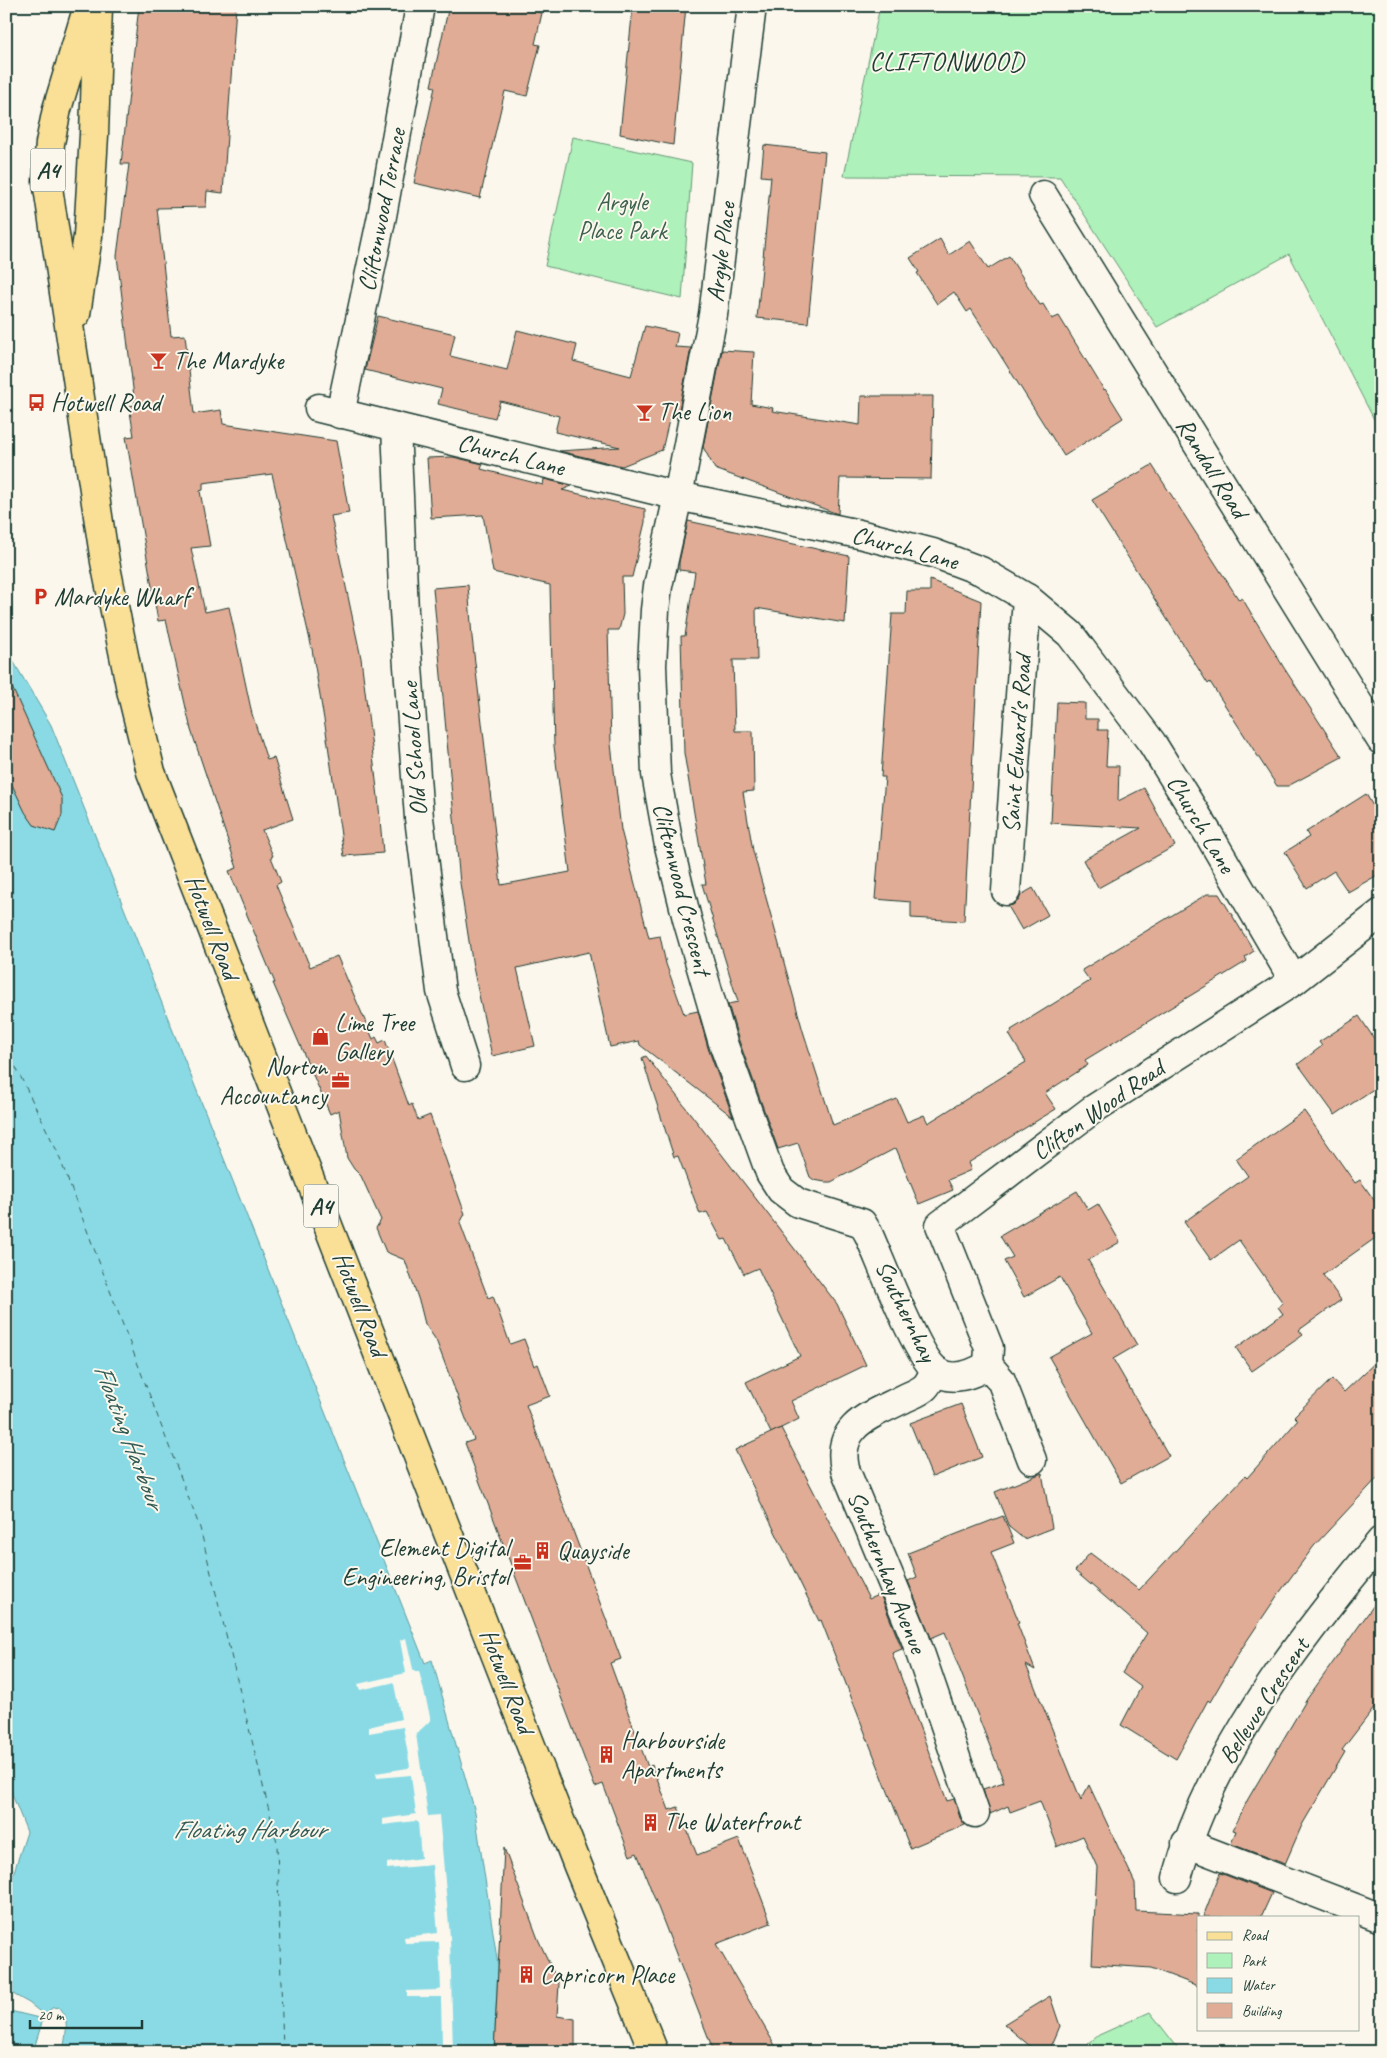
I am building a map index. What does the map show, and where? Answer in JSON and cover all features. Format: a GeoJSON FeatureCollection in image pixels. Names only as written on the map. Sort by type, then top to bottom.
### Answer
{"type":"FeatureCollection","features":[{"type":"Feature","properties":{"kind":"main road","name":"Hotwell Road"},"geometry":{"type":"LineString","coordinates":[[88,6],[57,109],[50,143],[47,180],[72,337],[104,562],[131,690],[151,772],[578,1866],[654,2052]]}},
{"type":"Feature","properties":{"kind":"main road","name":"Hotwell Road"},"geometry":{"type":"LineString","coordinates":[[72,337],[88,236],[94,135],[98,6]]}},
{"type":"Feature","properties":{"kind":"street","name":"Cliftonwood Terrace"},"geometry":{"type":"LineString","coordinates":[[330,411],[382,216],[420,6]]}},
{"type":"Feature","properties":{"kind":"street","name":"Argyle Place"},"geometry":{"type":"LineString","coordinates":[[678,496],[713,315],[752,6]]}},
{"type":"Feature","properties":{"kind":"street","name":"Randall Road"},"geometry":{"type":"LineString","coordinates":[[1043,195],[1381,740]]}},
{"type":"Feature","properties":{"kind":"street","name":"Church Lane"},"geometry":{"type":"LineString","coordinates":[[330,411],[678,496],[849,532],[933,553],[981,571],[1027,598],[1070,634],[1152,743],[1209,835],[1294,981]]}},
{"type":"Feature","properties":{"kind":"street","name":"Old School Lane"},"geometry":{"type":"LineString","coordinates":[[396,427],[404,611],[419,818],[441,991],[465,1066]]}},
{"type":"Feature","properties":{"kind":"street","name":"Cliftonwood Crescent"},"geometry":{"type":"LineString","coordinates":[[678,496],[654,610],[652,665],[656,774],[669,846],[687,919],[723,1044],[770,1173],[782,1190],[798,1203],[854,1219]]}},
{"type":"Feature","properties":{"kind":"street","name":"Saint Edward's Road"},"geometry":{"type":"LineString","coordinates":[[1006,891],[1027,598]]}},
{"type":"Feature","properties":{"kind":"street","name":"Clifton Wood Road"},"geometry":{"type":"LineString","coordinates":[[988,1365],[988,1348],[940,1226],[1092,1110],[1294,981],[1381,913]]}},
{"type":"Feature","properties":{"kind":"street","name":"Southernhay"},"geometry":{"type":"LineString","coordinates":[[854,1219],[862,1223],[868,1233],[916,1342],[935,1371],[948,1376],[963,1376],[988,1365]]}},
{"type":"Feature","properties":{"kind":"street"},"geometry":{"type":"LineString","coordinates":[[988,1365],[1001,1380],[1032,1460]]}},
{"type":"Feature","properties":{"kind":"street","name":"Southernhay Avenue"},"geometry":{"type":"LineString","coordinates":[[935,1371],[924,1388],[872,1415],[850,1431],[845,1439],[842,1456],[845,1469],[916,1638],[975,1814]]}},
{"type":"Feature","properties":{"kind":"street","name":"Bellevue Crescent"},"geometry":{"type":"LineString","coordinates":[[1177,1878],[1186,1843],[1210,1786],[1263,1696],[1321,1613],[1381,1541]]}},
{"type":"Feature","properties":{"kind":"street"},"geometry":{"type":"LineString","coordinates":[[1186,1843],[1381,1918]]}},
{"type":"Feature","properties":{"kind":"green space"},"geometry":{"type":"Polygon","coordinates":[[[880,6],[1381,6],[1381,433],[1289,254],[1157,327],[1060,177],[844,176],[880,6]]]}},
{"type":"Feature","properties":{"kind":"green space","name":"Argyle Place Park"},"geometry":{"type":"Polygon","coordinates":[[[573,137],[692,163],[682,299],[545,266],[573,137]]]}},
{"type":"Feature","properties":{"kind":"green space"},"geometry":{"type":"Polygon","coordinates":[[[1150,2012],[1181,2052],[1111,2052],[1088,2044],[1099,2035],[1150,2012]]]}},
{"type":"Feature","properties":{"kind":"water","name":"Floating Harbour"},"geometry":{"type":"Polygon","coordinates":[[[6,649],[51,725],[425,1663],[432,1660],[475,1812],[498,1966],[494,2052],[63,2052],[66,2022],[63,2011],[59,2007],[52,2008],[44,2015],[29,2003],[6,1990],[6,1896],[27,1832],[6,1779],[6,649]]]}},
{"type":"Feature","properties":{"kind":"water"},"geometry":{"type":"Polygon","coordinates":[[[6,2010],[43,2019],[33,2052],[6,2052],[6,2010]]]}},
{"type":"Feature","properties":{"kind":"pier"},"geometry":{"type":"Polygon","coordinates":[[[406,1638],[413,1669],[419,1671],[431,1720],[416,1734],[428,1816],[439,1815],[450,1937],[453,2052],[407,2051],[407,2045],[442,2044],[441,1997],[407,1997],[407,1991],[441,1989],[439,1942],[405,1943],[404,1937],[438,1933],[432,1865],[387,1869],[387,1863],[421,1858],[418,1822],[383,1825],[383,1819],[416,1814],[411,1775],[377,1778],[376,1773],[408,1768],[410,1766],[403,1727],[369,1733],[369,1727],[401,1719],[394,1684],[391,1683],[360,1690],[358,1684],[406,1673],[400,1640],[406,1638]]]}},
{"type":"Feature","properties":{"kind":"building"},"geometry":{"type":"Polygon","coordinates":[[[139,6],[236,6],[223,193],[207,191],[206,207],[157,208],[171,336],[185,335],[194,414],[221,410],[223,424],[336,441],[349,513],[331,516],[361,658],[383,853],[344,856],[312,649],[272,474],[203,483],[203,490],[200,491],[210,546],[191,548],[205,612],[229,607],[252,714],[267,760],[274,758],[293,819],[262,830],[281,882],[276,885],[310,967],[337,956],[373,1039],[376,1037],[379,1043],[385,1040],[409,1106],[412,1104],[418,1120],[430,1115],[465,1214],[460,1223],[488,1298],[493,1296],[510,1344],[524,1339],[534,1366],[538,1364],[550,1396],[526,1405],[621,1659],[610,1663],[648,1767],[652,1765],[669,1810],[678,1807],[697,1855],[739,1839],[771,1923],[716,1944],[779,2052],[714,2052],[637,1853],[630,1856],[603,1784],[595,1787],[465,1443],[474,1440],[436,1340],[425,1324],[405,1260],[386,1252],[376,1228],[381,1220],[361,1176],[347,1158],[339,1110],[330,1114],[273,983],[275,983],[229,871],[237,868],[191,730],[166,620],[158,621],[126,437],[134,436],[129,406],[135,405],[117,256],[129,164],[121,164],[139,6]]]}},
{"type":"Feature","properties":{"kind":"building"},"geometry":{"type":"Polygon","coordinates":[[[449,6],[510,6],[542,13],[535,44],[540,45],[527,96],[505,91],[480,198],[414,183],[435,87],[431,86],[449,6]]]}},
{"type":"Feature","properties":{"kind":"building"},"geometry":{"type":"Polygon","coordinates":[[[633,6],[686,6],[673,145],[620,134],[633,6]]]}},
{"type":"Feature","properties":{"kind":"building"},"geometry":{"type":"Polygon","coordinates":[[[764,145],[825,152],[808,323],[757,318],[771,177],[761,176],[764,145]]]}},
{"type":"Feature","properties":{"kind":"building"},"geometry":{"type":"Polygon","coordinates":[[[940,239],[949,255],[970,241],[988,269],[1009,256],[1040,305],[1043,304],[1052,319],[1059,316],[1123,418],[1064,456],[971,309],[967,312],[954,292],[937,304],[917,273],[919,272],[910,258],[940,239]]]}},
{"type":"Feature","properties":{"kind":"building"},"geometry":{"type":"Polygon","coordinates":[[[378,316],[455,334],[450,356],[507,370],[517,330],[577,345],[573,361],[631,376],[645,326],[678,333],[675,347],[691,348],[677,420],[677,417],[670,416],[662,450],[622,466],[559,451],[620,447],[555,432],[559,416],[500,401],[495,418],[438,404],[442,389],[365,370],[378,316]]]}},
{"type":"Feature","properties":{"kind":"building"},"geometry":{"type":"Polygon","coordinates":[[[722,350],[754,352],[751,404],[773,408],[772,411],[860,425],[861,396],[933,396],[931,479],[840,478],[838,514],[715,469],[703,447],[722,350]]]}},
{"type":"Feature","properties":{"kind":"building"},"geometry":{"type":"Polygon","coordinates":[[[453,457],[483,464],[481,469],[543,485],[544,479],[572,486],[562,490],[645,509],[645,522],[632,577],[622,577],[623,614],[619,630],[608,630],[611,744],[621,830],[649,938],[660,936],[666,964],[684,1014],[698,1011],[708,1048],[733,1117],[640,1045],[639,1041],[610,1047],[589,952],[517,968],[535,1046],[492,1056],[473,967],[460,883],[433,588],[468,585],[472,637],[501,885],[570,872],[554,746],[550,585],[493,572],[483,515],[431,518],[427,458],[453,457]]]}},
{"type":"Feature","properties":{"kind":"building"},"geometry":{"type":"Polygon","coordinates":[[[1152,465],[1239,600],[1242,598],[1284,668],[1342,757],[1288,786],[1277,786],[1210,682],[1208,684],[1092,500],[1152,465]]]}},
{"type":"Feature","properties":{"kind":"building"},"geometry":{"type":"Polygon","coordinates":[[[688,521],[849,556],[845,623],[756,608],[757,660],[733,660],[735,731],[753,731],[754,791],[743,792],[753,851],[803,1031],[833,1125],[897,1099],[907,1122],[924,1115],[928,1123],[1026,1062],[1009,1034],[1012,1032],[1011,1030],[1090,981],[1082,970],[1207,894],[1219,894],[1254,951],[1245,957],[1247,961],[1085,1060],[1088,1065],[1045,1093],[1056,1109],[968,1163],[971,1170],[948,1180],[953,1190],[919,1204],[896,1148],[831,1182],[814,1180],[810,1177],[798,1143],[778,1149],[738,1038],[728,1004],[738,1002],[702,884],[706,884],[684,753],[681,636],[685,636],[695,572],[679,570],[679,562],[688,521]]]}},
{"type":"Feature","properties":{"kind":"building"},"geometry":{"type":"Polygon","coordinates":[[[930,580],[981,601],[964,921],[911,918],[911,902],[875,899],[885,777],[881,777],[892,614],[906,614],[907,591],[930,591],[930,580]]]}},
{"type":"Feature","properties":{"kind":"building"},"geometry":{"type":"Polygon","coordinates":[[[6,674],[62,798],[62,815],[55,832],[34,825],[25,812],[6,772],[6,674]]]}},
{"type":"Feature","properties":{"kind":"building"},"geometry":{"type":"Polygon","coordinates":[[[1057,702],[1085,703],[1085,719],[1098,719],[1098,730],[1108,730],[1106,766],[1119,766],[1118,801],[1144,788],[1175,846],[1098,888],[1083,860],[1141,828],[1051,823],[1057,702]]]}},
{"type":"Feature","properties":{"kind":"building"},"geometry":{"type":"Polygon","coordinates":[[[1366,794],[1381,820],[1381,873],[1348,892],[1334,871],[1307,888],[1285,852],[1309,837],[1306,832],[1366,794]]]}},
{"type":"Feature","properties":{"kind":"building"},"geometry":{"type":"Polygon","coordinates":[[[1033,888],[1048,915],[1022,930],[1008,906],[1013,905],[1019,900],[1021,895],[1033,888]]]}},
{"type":"Feature","properties":{"kind":"building"},"geometry":{"type":"Polygon","coordinates":[[[1359,1016],[1381,1049],[1381,1084],[1335,1115],[1298,1064],[1322,1046],[1319,1042],[1359,1016]]]}},
{"type":"Feature","properties":{"kind":"building"},"geometry":{"type":"Polygon","coordinates":[[[646,1056],[837,1304],[866,1365],[791,1401],[799,1419],[771,1433],[746,1382],[800,1356],[758,1268],[744,1274],[726,1239],[722,1240],[707,1212],[700,1214],[678,1156],[674,1157],[642,1058],[646,1056]]]}},
{"type":"Feature","properties":{"kind":"building"},"geometry":{"type":"Polygon","coordinates":[[[1304,1111],[1355,1183],[1360,1180],[1381,1210],[1381,1234],[1323,1275],[1341,1300],[1299,1330],[1303,1335],[1252,1371],[1236,1348],[1283,1314],[1278,1307],[1283,1303],[1239,1240],[1211,1260],[1184,1222],[1248,1176],[1236,1159],[1304,1111]]]}},
{"type":"Feature","properties":{"kind":"building"},"geometry":{"type":"Polygon","coordinates":[[[1077,1191],[1088,1210],[1098,1204],[1120,1242],[1088,1260],[1137,1345],[1113,1359],[1169,1456],[1121,1483],[1049,1357],[1092,1333],[1060,1277],[1024,1297],[1004,1261],[1013,1257],[1000,1236],[1077,1191]]]}},
{"type":"Feature","properties":{"kind":"building"},"geometry":{"type":"Polygon","coordinates":[[[1381,1357],[1381,1474],[1314,1546],[1277,1596],[1238,1654],[1210,1702],[1208,1700],[1176,1759],[1121,1725],[1141,1687],[1122,1673],[1147,1633],[1075,1571],[1090,1553],[1139,1590],[1245,1476],[1247,1478],[1298,1420],[1294,1416],[1332,1379],[1344,1392],[1381,1357]]]}},
{"type":"Feature","properties":{"kind":"building"},"geometry":{"type":"Polygon","coordinates":[[[961,1404],[982,1457],[932,1477],[910,1423],[961,1404]]]}},
{"type":"Feature","properties":{"kind":"building"},"geometry":{"type":"Polygon","coordinates":[[[781,1428],[869,1599],[880,1594],[902,1649],[892,1653],[947,1801],[954,1799],[960,1818],[965,1825],[910,1848],[821,1620],[819,1621],[735,1450],[781,1428]]]}},
{"type":"Feature","properties":{"kind":"building"},"geometry":{"type":"Polygon","coordinates":[[[1042,1473],[1052,1528],[1024,1539],[1009,1527],[995,1492],[1042,1473]]]}},
{"type":"Feature","properties":{"kind":"building"},"geometry":{"type":"Polygon","coordinates":[[[1003,1516],[1014,1543],[991,1552],[1019,1622],[1017,1623],[1035,1670],[1026,1665],[1081,1800],[1089,1785],[1135,1883],[1136,1911],[1198,1914],[1197,1986],[1151,1968],[1092,1964],[1097,1867],[1083,1836],[1056,1847],[1057,1845],[1040,1801],[1010,1812],[1008,1806],[990,1814],[983,1789],[1004,1782],[945,1632],[931,1638],[908,1581],[917,1577],[908,1553],[1003,1516]]]}},
{"type":"Feature","properties":{"kind":"building"},"geometry":{"type":"Polygon","coordinates":[[[1381,1595],[1381,1699],[1342,1750],[1345,1752],[1302,1825],[1285,1864],[1231,1844],[1236,1831],[1233,1830],[1248,1799],[1307,1699],[1381,1595]]]}},
{"type":"Feature","properties":{"kind":"building","name":"Capricorn Place"},"geometry":{"type":"Polygon","coordinates":[[[504,1848],[538,1939],[559,1984],[557,2016],[575,2019],[575,2052],[494,2052],[504,1848]]]}},
{"type":"Feature","properties":{"kind":"building"},"geometry":{"type":"Polygon","coordinates":[[[1220,1873],[1272,1893],[1261,1916],[1203,1916],[1220,1873]]]}},
{"type":"Feature","properties":{"kind":"building"},"geometry":{"type":"Polygon","coordinates":[[[1050,1996],[1060,2026],[1049,2052],[1037,2052],[1004,2024],[1050,1996]]]}},
{"type":"Feature","properties":{"kind":"ferry route"},"geometry":{"type":"LineString","coordinates":[[6,1047],[57,1151],[200,1528],[277,1843],[283,2052]]}},
{"type":"Feature","properties":{"kind":"place","name":"The Mardyke"},"geometry":{"type":"Point","coordinates":[159,361]}},
{"type":"Feature","properties":{"kind":"place","name":"Hotwell Road"},"geometry":{"type":"Point","coordinates":[37,403]}},
{"type":"Feature","properties":{"kind":"place","name":"The Lion"},"geometry":{"type":"Point","coordinates":[644,412]}},
{"type":"Feature","properties":{"kind":"place","name":"Mardyke Wharf"},"geometry":{"type":"Point","coordinates":[40,597]}},
{"type":"Feature","properties":{"kind":"place","name":"Lime Tree Gallery"},"geometry":{"type":"Point","coordinates":[321,1037]}},
{"type":"Feature","properties":{"kind":"place","name":"Norton Accountancy"},"geometry":{"type":"Point","coordinates":[341,1081]}},
{"type":"Feature","properties":{"kind":"place","name":"Quayside"},"geometry":{"type":"Point","coordinates":[543,1551]}},
{"type":"Feature","properties":{"kind":"place","name":"Element Digital Engineering, Bristol"},"geometry":{"type":"Point","coordinates":[523,1562]}},
{"type":"Feature","properties":{"kind":"place","name":"Harbourside Apartments"},"geometry":{"type":"Point","coordinates":[607,1755]}},
{"type":"Feature","properties":{"kind":"place","name":"The Waterfront"},"geometry":{"type":"Point","coordinates":[650,1822]}},
{"type":"Feature","properties":{"kind":"place","name":"Capricorn Place"},"geometry":{"type":"Point","coordinates":[526,1975]}},
{"type":"Feature","properties":{"kind":"district","name":"CLIFTONWOOD"},"geometry":{"type":"Point","coordinates":[947,61]}}]}
